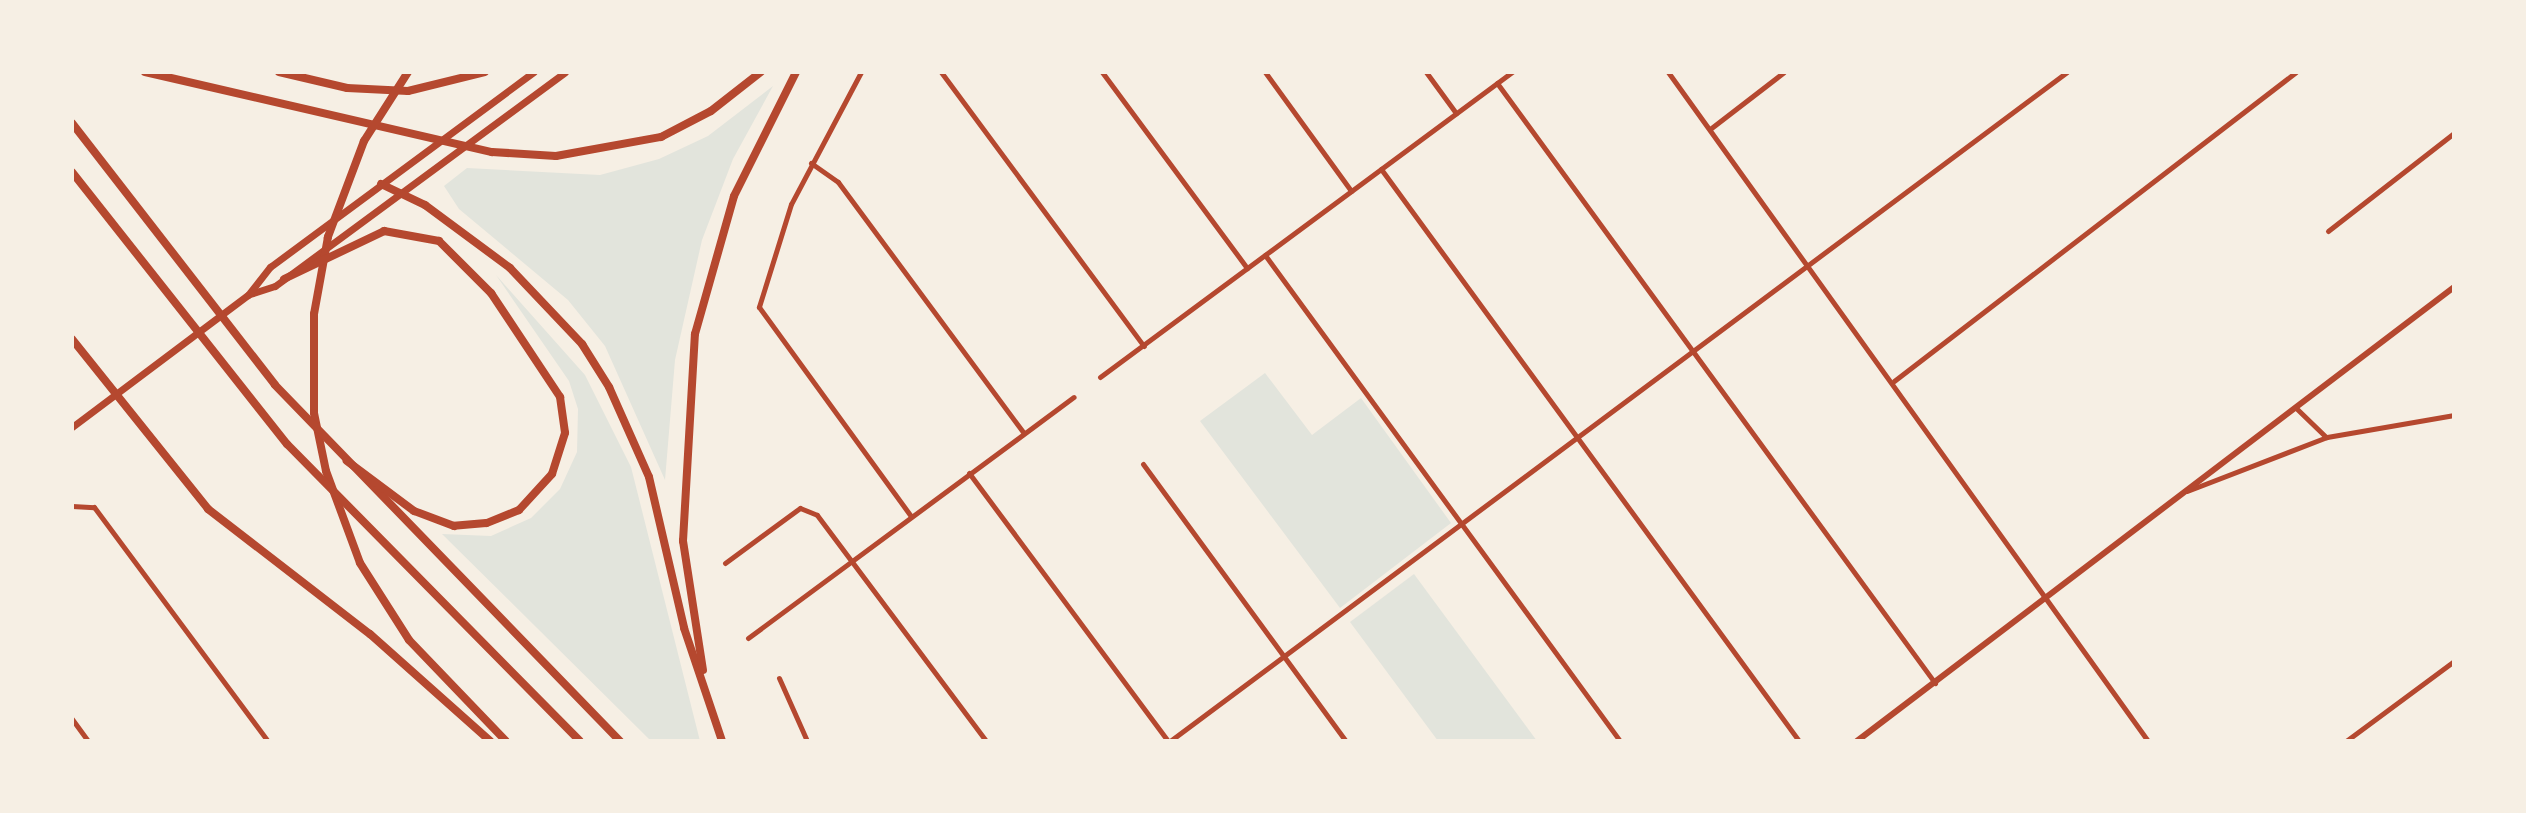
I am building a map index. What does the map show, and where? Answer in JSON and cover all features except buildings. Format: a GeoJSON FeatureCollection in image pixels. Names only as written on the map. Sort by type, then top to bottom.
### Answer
{"type":"FeatureCollection","features":[{"type":"Feature","properties":{"kind":"highway"},"geometry":{"type":"LineString","coordinates":[[145,72],[492,152],[556,156],[661,137],[721,105],[761,72]]}},
{"type":"Feature","properties":{"kind":"highway"},"geometry":{"type":"LineString","coordinates":[[279,72],[347,88],[408,91],[485,72]]}},
{"type":"Feature","properties":{"kind":"highway"},"geometry":{"type":"LineString","coordinates":[[408,72],[352,166],[328,237],[314,314],[320,445],[360,563],[409,640],[506,741]]}},
{"type":"Feature","properties":{"kind":"highway"},"geometry":{"type":"LineString","coordinates":[[711,710],[683,541],[695,334],[734,196],[796,72]]}},
{"type":"Feature","properties":{"kind":"highway"},"geometry":{"type":"LineString","coordinates":[[72,123],[340,457],[620,741]]}},
{"type":"Feature","properties":{"kind":"highway"},"geometry":{"type":"LineString","coordinates":[[72,172],[287,444],[580,741]]}},
{"type":"Feature","properties":{"kind":"highway"},"geometry":{"type":"LineString","coordinates":[[381,184],[510,268],[582,344],[609,387],[649,477],[722,741]]}},
{"type":"Feature","properties":{"kind":"highway"},"geometry":{"type":"LineString","coordinates":[[284,279],[384,231],[439,241],[491,293],[560,397],[565,433],[552,474],[519,510],[486,523],[454,526],[414,511],[369,471],[340,457]]}},
{"type":"Feature","properties":{"kind":"highway"},"geometry":{"type":"LineString","coordinates":[[72,339],[220,521],[370,634],[490,741]]}},
{"type":"Feature","properties":{"kind":"main road"},"geometry":{"type":"LineString","coordinates":[[248,295],[270,267],[534,72]]}},
{"type":"Feature","properties":{"kind":"main road"},"geometry":{"type":"LineString","coordinates":[[72,427],[248,295],[284,279],[565,72]]}},
{"type":"Feature","properties":{"kind":"street"},"geometry":{"type":"LineString","coordinates":[[861,72],[811,163],[775,246],[759,307],[911,516]]}},
{"type":"Feature","properties":{"kind":"street"},"geometry":{"type":"LineString","coordinates":[[941,72],[1144,346]]}},
{"type":"Feature","properties":{"kind":"street"},"geometry":{"type":"LineString","coordinates":[[1102,72],[1247,268]]}},
{"type":"Feature","properties":{"kind":"street"},"geometry":{"type":"LineString","coordinates":[[1265,72],[1351,191]]}},
{"type":"Feature","properties":{"kind":"street"},"geometry":{"type":"LineString","coordinates":[[1426,72],[1456,114]]}},
{"type":"Feature","properties":{"kind":"street"},"geometry":{"type":"LineString","coordinates":[[1100,377],[1512,72]]}},
{"type":"Feature","properties":{"kind":"street"},"geometry":{"type":"LineString","coordinates":[[1668,72],[1894,381],[2148,741]]}},
{"type":"Feature","properties":{"kind":"street"},"geometry":{"type":"LineString","coordinates":[[1710,129],[1784,72]]}},
{"type":"Feature","properties":{"kind":"street"},"geometry":{"type":"LineString","coordinates":[[969,473],[1169,741],[1580,440],[2067,72]]}},
{"type":"Feature","properties":{"kind":"street"},"geometry":{"type":"LineString","coordinates":[[1894,381],[2296,72]]}},
{"type":"Feature","properties":{"kind":"street"},"geometry":{"type":"LineString","coordinates":[[1497,83],[1935,683]]}},
{"type":"Feature","properties":{"kind":"street"},"geometry":{"type":"LineString","coordinates":[[2328,231],[2454,133]]}},
{"type":"Feature","properties":{"kind":"street"},"geometry":{"type":"LineString","coordinates":[[811,163],[838,182],[1024,433]]}},
{"type":"Feature","properties":{"kind":"street"},"geometry":{"type":"LineString","coordinates":[[1381,169],[1799,741]]}},
{"type":"Feature","properties":{"kind":"street"},"geometry":{"type":"LineString","coordinates":[[1265,255],[1620,741]]}},
{"type":"Feature","properties":{"kind":"street"},"geometry":{"type":"LineString","coordinates":[[1857,741],[2454,287]]}},
{"type":"Feature","properties":{"kind":"street"},"geometry":{"type":"LineString","coordinates":[[748,638],[1074,397]]}},
{"type":"Feature","properties":{"kind":"street"},"geometry":{"type":"LineString","coordinates":[[2296,408],[2327,437]]}},
{"type":"Feature","properties":{"kind":"street"},"geometry":{"type":"LineString","coordinates":[[2184,493],[2327,437],[2454,415]]}},
{"type":"Feature","properties":{"kind":"street"},"geometry":{"type":"LineString","coordinates":[[1143,464],[1346,741]]}},
{"type":"Feature","properties":{"kind":"street"},"geometry":{"type":"LineString","coordinates":[[72,506],[94,507],[268,741]]}},
{"type":"Feature","properties":{"kind":"street"},"geometry":{"type":"LineString","coordinates":[[725,563],[800,508],[817,515],[986,741]]}},
{"type":"Feature","properties":{"kind":"street"},"geometry":{"type":"LineString","coordinates":[[2346,741],[2454,661]]}},
{"type":"Feature","properties":{"kind":"street"},"geometry":{"type":"LineString","coordinates":[[779,678],[807,741]]}},
{"type":"Feature","properties":{"kind":"street"},"geometry":{"type":"LineString","coordinates":[[72,719],[88,741]]}},
{"type":"Feature","properties":{"kind":"shaded area"},"geometry":{"type":"Polygon","coordinates":[[[773,86],[733,159],[702,240],[675,360],[665,480],[605,346],[568,300],[459,209],[444,186],[467,168],[600,175],[659,159],[708,136],[773,86]]]}},
{"type":"Feature","properties":{"kind":"shaded area"},"geometry":{"type":"Polygon","coordinates":[[[496,275],[585,375],[631,467],[700,741],[651,741],[442,534],[491,536],[531,518],[560,489],[577,452],[578,409],[569,381],[496,275]]]}},
{"type":"Feature","properties":{"kind":"shaded area"},"geometry":{"type":"Polygon","coordinates":[[[1265,373],[1312,435],[1361,398],[1451,523],[1340,608],[1200,421],[1265,373]]]}},
{"type":"Feature","properties":{"kind":"shaded area"},"geometry":{"type":"Polygon","coordinates":[[[1414,574],[1537,741],[1438,741],[1350,622],[1414,574]]]}}]}
